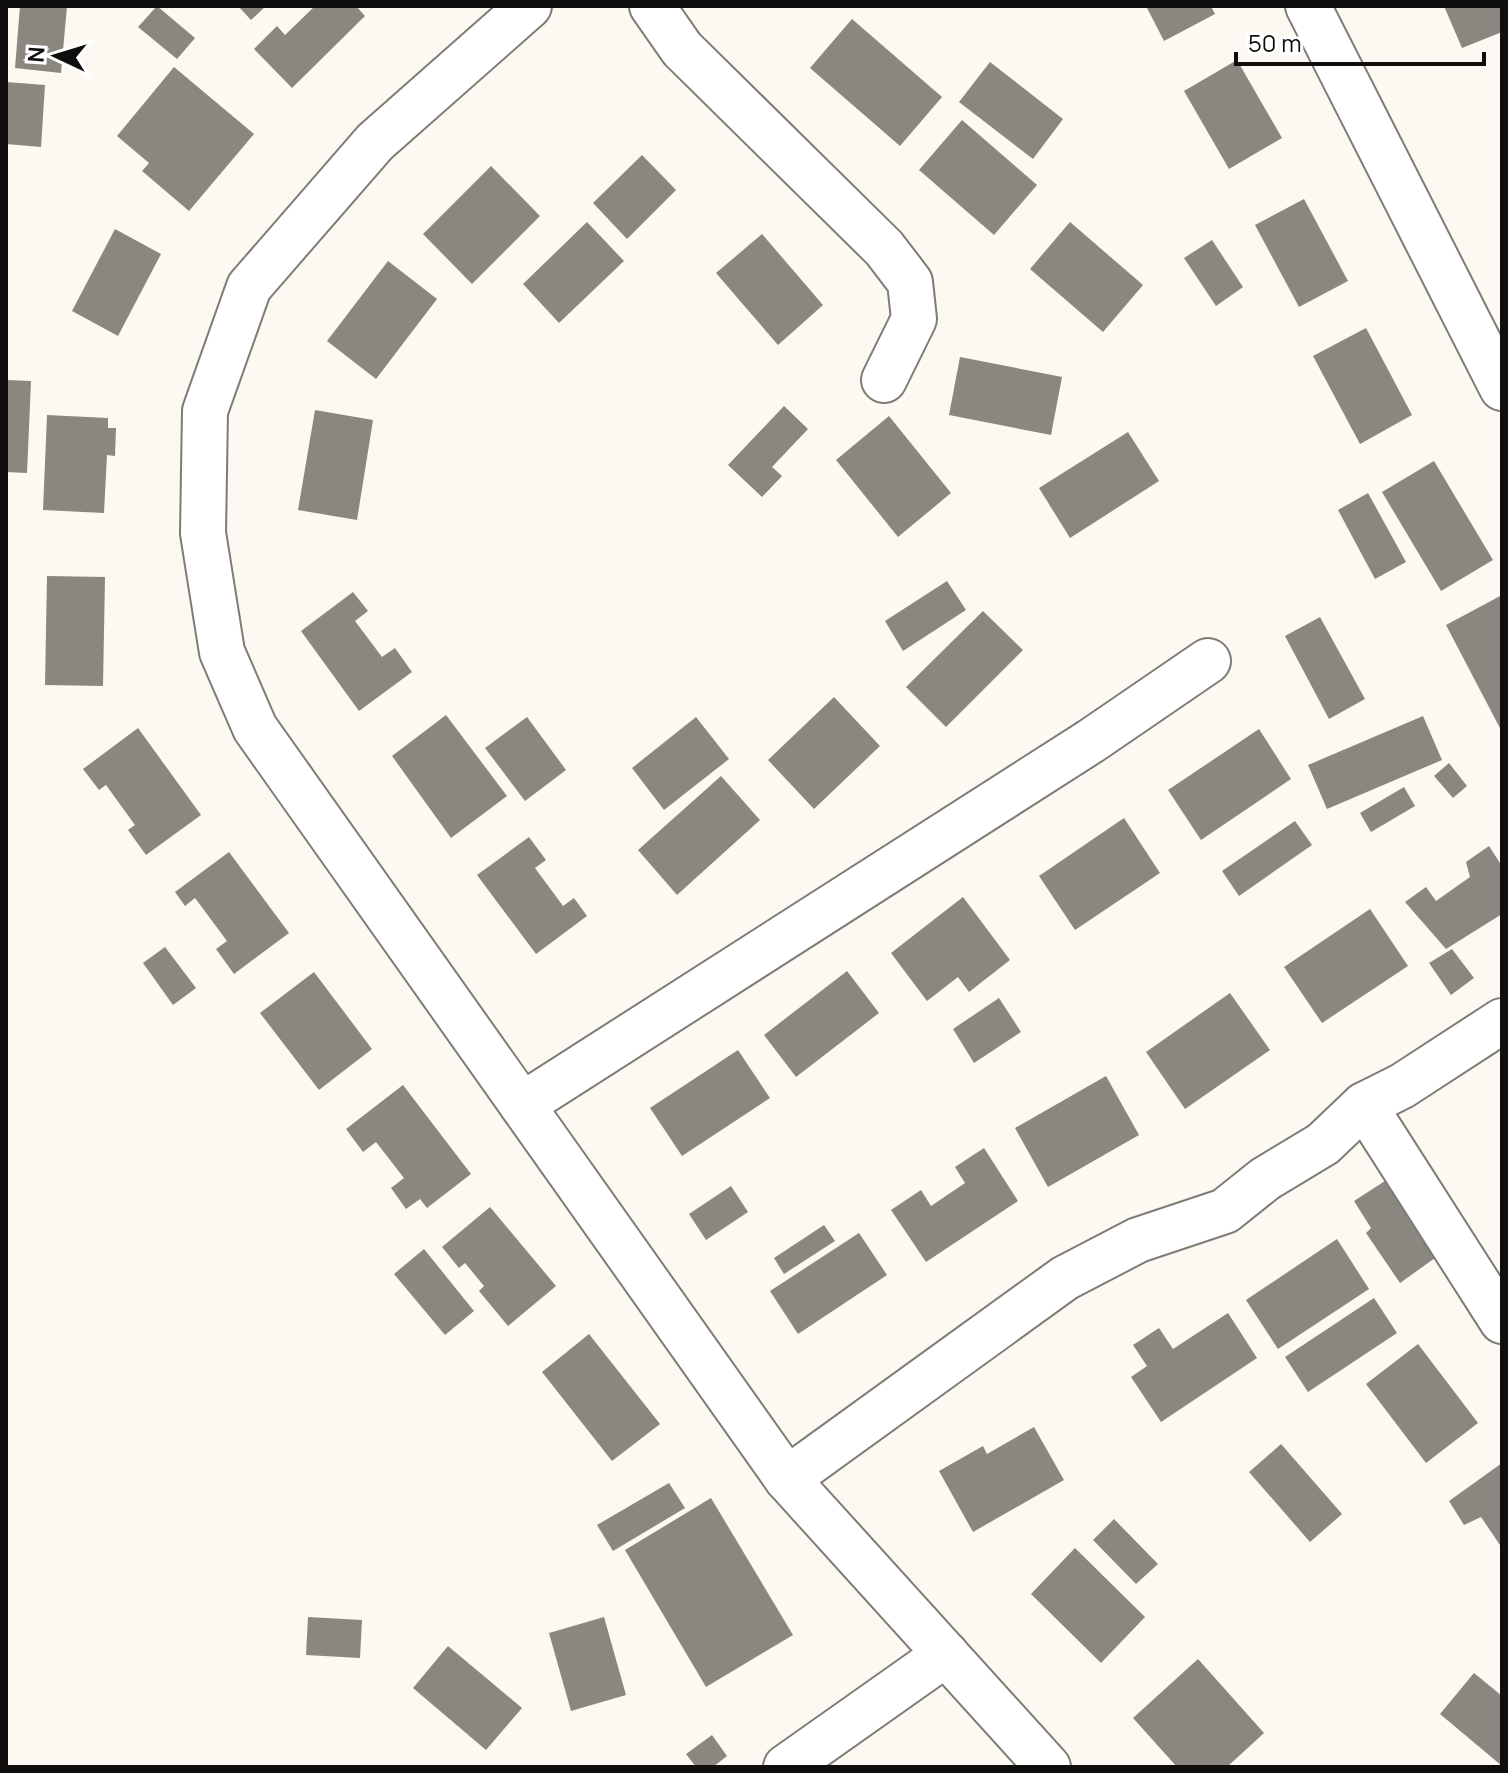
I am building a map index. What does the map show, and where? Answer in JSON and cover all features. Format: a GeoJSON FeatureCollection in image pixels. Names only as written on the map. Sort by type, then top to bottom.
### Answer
{"type":"FeatureCollection","features":[{"type":"Feature","properties":{"kind":"street"},"geometry":{"type":"LineString","coordinates":[[529,6],[375,142],[249,287],[205,411],[203,533],[222,652],[255,728],[787,1479],[1048,1767]]}},
{"type":"Feature","properties":{"kind":"street"},"geometry":{"type":"LineString","coordinates":[[652,6],[682,49],[884,248],[910,282],[914,319],[884,380]]}},
{"type":"Feature","properties":{"kind":"street"},"geometry":{"type":"LineString","coordinates":[[1308,6],[1502,388]]}},
{"type":"Feature","properties":{"kind":"street"},"geometry":{"type":"LineString","coordinates":[[522,1105],[1078,750],[1208,661]]}},
{"type":"Feature","properties":{"kind":"street"},"geometry":{"type":"LineString","coordinates":[[787,1479],[1065,1278],[1138,1240],[1225,1211],[1265,1179],[1323,1144],[1364,1105],[1402,1086],[1502,1021]]}},
{"type":"Feature","properties":{"kind":"street"},"geometry":{"type":"LineString","coordinates":[[1364,1105],[1502,1321]]}},
{"type":"Feature","properties":{"kind":"street"},"geometry":{"type":"LineString","coordinates":[[786,1767],[946,1654]]}},
{"type":"Feature","properties":{"kind":"building"},"geometry":{"type":"Polygon","coordinates":[[[20,6],[67,6],[61,73],[15,68],[20,6]]]}},
{"type":"Feature","properties":{"kind":"building"},"geometry":{"type":"Polygon","coordinates":[[[157,6],[195,38],[177,59],[138,27],[157,6]]]}},
{"type":"Feature","properties":{"kind":"building"},"geometry":{"type":"Polygon","coordinates":[[[238,6],[266,6],[251,20],[238,6]]]}},
{"type":"Feature","properties":{"kind":"building"},"geometry":{"type":"Polygon","coordinates":[[[315,6],[356,6],[365,16],[292,88],[254,49],[277,26],[285,35],[315,6]]]}},
{"type":"Feature","properties":{"kind":"building"},"geometry":{"type":"Polygon","coordinates":[[[1146,6],[1211,6],[1215,14],[1164,41],[1146,6]]]}},
{"type":"Feature","properties":{"kind":"building"},"geometry":{"type":"Polygon","coordinates":[[[1444,6],[1502,6],[1502,32],[1462,48],[1444,6]]]}},
{"type":"Feature","properties":{"kind":"building"},"geometry":{"type":"Polygon","coordinates":[[[852,19],[942,97],[900,146],[810,68],[852,19]]]}},
{"type":"Feature","properties":{"kind":"building"},"geometry":{"type":"Polygon","coordinates":[[[1237,60],[1282,138],[1229,169],[1184,91],[1237,60]]]}},
{"type":"Feature","properties":{"kind":"building"},"geometry":{"type":"Polygon","coordinates":[[[990,62],[1063,119],[1033,159],[959,102],[990,62]]]}},
{"type":"Feature","properties":{"kind":"building"},"geometry":{"type":"Polygon","coordinates":[[[174,67],[254,134],[189,211],[142,171],[149,163],[117,136],[174,67]]]}},
{"type":"Feature","properties":{"kind":"building"},"geometry":{"type":"Polygon","coordinates":[[[6,82],[45,85],[41,147],[6,144],[6,82]]]}},
{"type":"Feature","properties":{"kind":"building"},"geometry":{"type":"Polygon","coordinates":[[[962,120],[1037,185],[994,235],[919,170],[962,120]]]}},
{"type":"Feature","properties":{"kind":"building"},"geometry":{"type":"Polygon","coordinates":[[[642,155],[676,190],[627,239],[593,203],[642,155]]]}},
{"type":"Feature","properties":{"kind":"building"},"geometry":{"type":"Polygon","coordinates":[[[491,166],[540,216],[472,284],[423,234],[491,166]]]}},
{"type":"Feature","properties":{"kind":"building"},"geometry":{"type":"Polygon","coordinates":[[[1304,199],[1348,281],[1299,307],[1255,225],[1304,199]]]}},
{"type":"Feature","properties":{"kind":"building"},"geometry":{"type":"Polygon","coordinates":[[[587,222],[624,261],[559,323],[523,284],[587,222]]]}},
{"type":"Feature","properties":{"kind":"building"},"geometry":{"type":"Polygon","coordinates":[[[1070,222],[1143,285],[1103,332],[1030,269],[1070,222]]]}},
{"type":"Feature","properties":{"kind":"building"},"geometry":{"type":"Polygon","coordinates":[[[115,229],[161,254],[118,336],[72,311],[115,229]]]}},
{"type":"Feature","properties":{"kind":"building"},"geometry":{"type":"Polygon","coordinates":[[[762,234],[823,305],[778,345],[716,273],[762,234]]]}},
{"type":"Feature","properties":{"kind":"building"},"geometry":{"type":"Polygon","coordinates":[[[1212,240],[1243,287],[1216,306],[1184,258],[1212,240]]]}},
{"type":"Feature","properties":{"kind":"building"},"geometry":{"type":"Polygon","coordinates":[[[388,261],[437,299],[376,379],[327,341],[388,261]]]}},
{"type":"Feature","properties":{"kind":"building"},"geometry":{"type":"Polygon","coordinates":[[[1366,328],[1412,415],[1360,444],[1313,356],[1366,328]]]}},
{"type":"Feature","properties":{"kind":"building"},"geometry":{"type":"Polygon","coordinates":[[[960,357],[1062,377],[1051,435],[949,415],[960,357]]]}},
{"type":"Feature","properties":{"kind":"building"},"geometry":{"type":"Polygon","coordinates":[[[6,380],[31,381],[27,473],[6,472],[6,380]]]}},
{"type":"Feature","properties":{"kind":"building"},"geometry":{"type":"Polygon","coordinates":[[[784,406],[808,429],[772,467],[782,476],[762,497],[728,465],[784,406]]]}},
{"type":"Feature","properties":{"kind":"building"},"geometry":{"type":"Polygon","coordinates":[[[315,410],[373,420],[357,520],[298,510],[315,410]]]}},
{"type":"Feature","properties":{"kind":"building"},"geometry":{"type":"Polygon","coordinates":[[[47,415],[108,418],[108,428],[116,428],[115,456],[107,455],[104,513],[43,510],[47,415]]]}},
{"type":"Feature","properties":{"kind":"building"},"geometry":{"type":"Polygon","coordinates":[[[889,416],[951,493],[898,537],[836,460],[889,416]]]}},
{"type":"Feature","properties":{"kind":"building"},"geometry":{"type":"Polygon","coordinates":[[[1128,432],[1159,481],[1070,538],[1039,488],[1128,432]]]}},
{"type":"Feature","properties":{"kind":"building"},"geometry":{"type":"Polygon","coordinates":[[[1434,461],[1493,560],[1441,591],[1382,492],[1434,461]]]}},
{"type":"Feature","properties":{"kind":"building"},"geometry":{"type":"Polygon","coordinates":[[[1368,493],[1406,562],[1375,579],[1338,510],[1368,493]]]}},
{"type":"Feature","properties":{"kind":"building"},"geometry":{"type":"Polygon","coordinates":[[[47,576],[105,577],[103,686],[45,685],[47,576]]]}},
{"type":"Feature","properties":{"kind":"building"},"geometry":{"type":"Polygon","coordinates":[[[947,581],[966,610],[903,651],[885,621],[947,581]]]}},
{"type":"Feature","properties":{"kind":"building"},"geometry":{"type":"Polygon","coordinates":[[[353,592],[368,611],[355,621],[382,657],[395,648],[412,672],[359,711],[301,631],[353,592]]]}},
{"type":"Feature","properties":{"kind":"building"},"geometry":{"type":"Polygon","coordinates":[[[1502,595],[1502,732],[1446,625],[1502,595]]]}},
{"type":"Feature","properties":{"kind":"building"},"geometry":{"type":"Polygon","coordinates":[[[983,611],[1023,650],[946,727],[906,687],[983,611]]]}},
{"type":"Feature","properties":{"kind":"building"},"geometry":{"type":"Polygon","coordinates":[[[1320,617],[1365,699],[1329,719],[1285,636],[1320,617]]]}},
{"type":"Feature","properties":{"kind":"building"},"geometry":{"type":"Polygon","coordinates":[[[834,697],[880,746],[814,809],[768,760],[834,697]]]}},
{"type":"Feature","properties":{"kind":"building"},"geometry":{"type":"Polygon","coordinates":[[[446,715],[507,796],[451,838],[392,756],[446,715]]]}},
{"type":"Feature","properties":{"kind":"building"},"geometry":{"type":"Polygon","coordinates":[[[1423,716],[1442,760],[1327,809],[1308,765],[1423,716]]]}},
{"type":"Feature","properties":{"kind":"building"},"geometry":{"type":"Polygon","coordinates":[[[527,717],[566,770],[525,801],[485,748],[527,717]]]}},
{"type":"Feature","properties":{"kind":"building"},"geometry":{"type":"Polygon","coordinates":[[[696,717],[729,759],[664,810],[632,768],[696,717]]]}},
{"type":"Feature","properties":{"kind":"building"},"geometry":{"type":"Polygon","coordinates":[[[138,728],[201,815],[146,855],[128,830],[135,825],[106,785],[99,790],[83,769],[138,728]]]}},
{"type":"Feature","properties":{"kind":"building"},"geometry":{"type":"Polygon","coordinates":[[[1259,729],[1291,779],[1201,840],[1168,790],[1259,729]]]}},
{"type":"Feature","properties":{"kind":"building"},"geometry":{"type":"Polygon","coordinates":[[[1449,763],[1467,786],[1453,798],[1434,776],[1449,763]]]}},
{"type":"Feature","properties":{"kind":"building"},"geometry":{"type":"Polygon","coordinates":[[[721,776],[760,820],[677,895],[638,850],[721,776]]]}},
{"type":"Feature","properties":{"kind":"building"},"geometry":{"type":"Polygon","coordinates":[[[1404,787],[1415,806],[1371,832],[1360,813],[1404,787]]]}},
{"type":"Feature","properties":{"kind":"building"},"geometry":{"type":"Polygon","coordinates":[[[1124,818],[1160,873],[1075,930],[1039,876],[1124,818]]]}},
{"type":"Feature","properties":{"kind":"building"},"geometry":{"type":"Polygon","coordinates":[[[1295,821],[1312,845],[1239,896],[1222,871],[1295,821]]]}},
{"type":"Feature","properties":{"kind":"building"},"geometry":{"type":"Polygon","coordinates":[[[529,837],[546,860],[535,868],[563,906],[574,898],[587,916],[536,954],[477,875],[529,837]]]}},
{"type":"Feature","properties":{"kind":"building"},"geometry":{"type":"Polygon","coordinates":[[[1489,846],[1502,866],[1502,914],[1446,949],[1405,902],[1426,887],[1436,901],[1470,877],[1466,862],[1489,846]]]}},
{"type":"Feature","properties":{"kind":"building"},"geometry":{"type":"Polygon","coordinates":[[[229,852],[289,933],[234,974],[216,949],[227,941],[195,898],[185,906],[175,892],[229,852]]]}},
{"type":"Feature","properties":{"kind":"building"},"geometry":{"type":"Polygon","coordinates":[[[963,897],[1010,960],[969,992],[958,977],[927,1001],[891,953],[963,897]]]}},
{"type":"Feature","properties":{"kind":"building"},"geometry":{"type":"Polygon","coordinates":[[[1370,909],[1408,966],[1322,1023],[1284,967],[1370,909]]]}},
{"type":"Feature","properties":{"kind":"building"},"geometry":{"type":"Polygon","coordinates":[[[165,947],[196,988],[173,1005],[143,963],[165,947]]]}},
{"type":"Feature","properties":{"kind":"building"},"geometry":{"type":"Polygon","coordinates":[[[1452,949],[1474,978],[1451,995],[1429,963],[1452,949]]]}},
{"type":"Feature","properties":{"kind":"building"},"geometry":{"type":"Polygon","coordinates":[[[847,971],[879,1013],[796,1077],[764,1035],[847,971]]]}},
{"type":"Feature","properties":{"kind":"building"},"geometry":{"type":"Polygon","coordinates":[[[314,972],[372,1049],[319,1090],[260,1013],[314,972]]]}},
{"type":"Feature","properties":{"kind":"building"},"geometry":{"type":"Polygon","coordinates":[[[1230,993],[1270,1050],[1185,1109],[1146,1052],[1230,993]]]}},
{"type":"Feature","properties":{"kind":"building"},"geometry":{"type":"Polygon","coordinates":[[[999,998],[1021,1032],[974,1063],[953,1029],[999,998]]]}},
{"type":"Feature","properties":{"kind":"building"},"geometry":{"type":"Polygon","coordinates":[[[738,1050],[770,1098],[682,1156],[650,1108],[738,1050]]]}},
{"type":"Feature","properties":{"kind":"building"},"geometry":{"type":"Polygon","coordinates":[[[1106,1076],[1139,1135],[1048,1187],[1015,1128],[1106,1076]]]}},
{"type":"Feature","properties":{"kind":"building"},"geometry":{"type":"Polygon","coordinates":[[[403,1085],[471,1174],[427,1208],[420,1199],[406,1209],[391,1188],[404,1178],[376,1142],[363,1152],[346,1129],[403,1085]]]}},
{"type":"Feature","properties":{"kind":"building"},"geometry":{"type":"Polygon","coordinates":[[[984,1148],[1018,1201],[926,1262],[891,1210],[921,1190],[931,1206],[965,1183],[955,1167],[984,1148]]]}},
{"type":"Feature","properties":{"kind":"building"},"geometry":{"type":"Polygon","coordinates":[[[1385,1181],[1435,1258],[1400,1283],[1366,1233],[1371,1228],[1354,1201],[1385,1181]]]}},
{"type":"Feature","properties":{"kind":"building"},"geometry":{"type":"Polygon","coordinates":[[[731,1186],[748,1212],[706,1240],[689,1214],[731,1186]]]}},
{"type":"Feature","properties":{"kind":"building"},"geometry":{"type":"Polygon","coordinates":[[[490,1207],[556,1286],[508,1326],[479,1291],[484,1286],[465,1263],[459,1268],[442,1247],[490,1207]]]}},
{"type":"Feature","properties":{"kind":"building"},"geometry":{"type":"Polygon","coordinates":[[[824,1225],[835,1241],[784,1274],[774,1258],[824,1225]]]}},
{"type":"Feature","properties":{"kind":"building"},"geometry":{"type":"Polygon","coordinates":[[[859,1233],[887,1275],[798,1334],[770,1291],[859,1233]]]}},
{"type":"Feature","properties":{"kind":"building"},"geometry":{"type":"Polygon","coordinates":[[[1337,1239],[1369,1289],[1278,1349],[1246,1300],[1337,1239]]]}},
{"type":"Feature","properties":{"kind":"building"},"geometry":{"type":"Polygon","coordinates":[[[424,1249],[474,1311],[445,1335],[394,1274],[424,1249]]]}},
{"type":"Feature","properties":{"kind":"building"},"geometry":{"type":"Polygon","coordinates":[[[1374,1298],[1397,1333],[1308,1392],[1285,1357],[1374,1298]]]}},
{"type":"Feature","properties":{"kind":"building"},"geometry":{"type":"Polygon","coordinates":[[[1228,1313],[1257,1358],[1161,1422],[1131,1377],[1147,1366],[1133,1345],[1159,1328],[1173,1349],[1228,1313]]]}},
{"type":"Feature","properties":{"kind":"building"},"geometry":{"type":"Polygon","coordinates":[[[589,1334],[660,1424],[612,1461],[542,1372],[589,1334]]]}},
{"type":"Feature","properties":{"kind":"building"},"geometry":{"type":"Polygon","coordinates":[[[1418,1344],[1478,1423],[1426,1463],[1366,1384],[1418,1344]]]}},
{"type":"Feature","properties":{"kind":"building"},"geometry":{"type":"Polygon","coordinates":[[[1034,1427],[1064,1480],[973,1532],[939,1471],[983,1446],[987,1454],[1034,1427]]]}},
{"type":"Feature","properties":{"kind":"building"},"geometry":{"type":"Polygon","coordinates":[[[1281,1444],[1342,1514],[1310,1542],[1249,1472],[1281,1444]]]}},
{"type":"Feature","properties":{"kind":"building"},"geometry":{"type":"Polygon","coordinates":[[[1502,1463],[1502,1548],[1481,1517],[1464,1525],[1449,1501],[1502,1463]]]}},
{"type":"Feature","properties":{"kind":"building"},"geometry":{"type":"Polygon","coordinates":[[[669,1483],[685,1508],[613,1551],[597,1525],[669,1483]]]}},
{"type":"Feature","properties":{"kind":"building"},"geometry":{"type":"Polygon","coordinates":[[[711,1498],[793,1635],[706,1687],[625,1550],[711,1498]]]}},
{"type":"Feature","properties":{"kind":"building"},"geometry":{"type":"Polygon","coordinates":[[[1114,1519],[1158,1564],[1136,1584],[1093,1540],[1114,1519]]]}},
{"type":"Feature","properties":{"kind":"building"},"geometry":{"type":"Polygon","coordinates":[[[1075,1548],[1145,1617],[1101,1663],[1031,1594],[1075,1548]]]}},
{"type":"Feature","properties":{"kind":"building"},"geometry":{"type":"Polygon","coordinates":[[[308,1617],[362,1620],[360,1658],[306,1655],[308,1617]]]}},
{"type":"Feature","properties":{"kind":"building"},"geometry":{"type":"Polygon","coordinates":[[[604,1617],[626,1695],[571,1711],[549,1633],[604,1617]]]}},
{"type":"Feature","properties":{"kind":"building"},"geometry":{"type":"Polygon","coordinates":[[[448,1646],[522,1708],[486,1750],[413,1688],[448,1646]]]}},
{"type":"Feature","properties":{"kind":"building"},"geometry":{"type":"Polygon","coordinates":[[[1198,1659],[1264,1733],[1227,1767],[1177,1767],[1133,1718],[1198,1659]]]}},
{"type":"Feature","properties":{"kind":"building"},"geometry":{"type":"Polygon","coordinates":[[[1474,1673],[1502,1696],[1502,1766],[1440,1714],[1474,1673]]]}},
{"type":"Feature","properties":{"kind":"building"},"geometry":{"type":"Polygon","coordinates":[[[712,1735],[727,1756],[713,1767],[696,1767],[686,1754],[712,1735]]]}}]}
